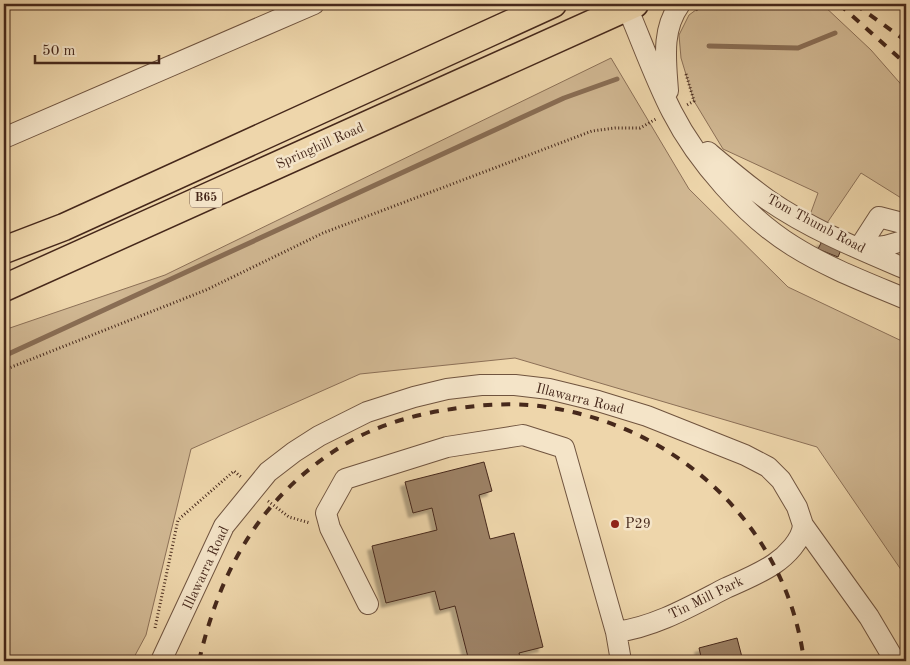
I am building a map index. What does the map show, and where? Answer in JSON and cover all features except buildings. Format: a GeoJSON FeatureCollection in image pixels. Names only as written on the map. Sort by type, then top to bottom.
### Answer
{"type":"FeatureCollection","features":[{"type":"Feature","properties":{"kind":"main road","name":"B65"},"geometry":{"type":"LineString","coordinates":[[4,250],[73,223],[553,4]]}},
{"type":"Feature","properties":{"kind":"main road","name":"Springhill Road"},"geometry":{"type":"LineString","coordinates":[[4,288],[630,5]]}},
{"type":"Feature","properties":{"kind":"street"},"geometry":{"type":"LineString","coordinates":[[4,138],[314,4]]}},
{"type":"Feature","properties":{"kind":"street","name":"Tom Thumb Road"},"geometry":{"type":"LineString","coordinates":[[630,5],[671,109],[685,133],[726,188],[775,234],[810,256],[906,299]]}},
{"type":"Feature","properties":{"kind":"street","name":"Tom Thumb Road"},"geometry":{"type":"LineString","coordinates":[[671,109],[666,56],[667,34],[672,15],[684,9]]}},
{"type":"Feature","properties":{"kind":"street","name":"Tom Thumb Road"},"geometry":{"type":"LineString","coordinates":[[685,133],[768,200],[790,214],[859,249],[906,269]]}},
{"type":"Feature","properties":{"kind":"street"},"geometry":{"type":"LineString","coordinates":[[859,249],[879,217],[906,224]]}},
{"type":"Feature","properties":{"kind":"street"},"geometry":{"type":"LineString","coordinates":[[859,249],[885,246],[906,240]]}},
{"type":"Feature","properties":{"kind":"street"},"geometry":{"type":"LineString","coordinates":[[858,278],[906,291]]}},
{"type":"Feature","properties":{"kind":"street","name":"Illawarra Road"},"geometry":{"type":"LineString","coordinates":[[161,661],[224,526],[268,472],[319,436],[367,412],[447,389],[481,385],[549,388],[647,416],[745,455],[768,467],[781,480],[800,515],[803,525],[869,617],[895,661]]}},
{"type":"Feature","properties":{"kind":"street"},"geometry":{"type":"LineString","coordinates":[[368,604],[330,528],[326,513],[345,479],[447,447],[524,435],[564,448],[616,632],[621,661]]}},
{"type":"Feature","properties":{"kind":"street","name":"Tin Mill Park"},"geometry":{"type":"LineString","coordinates":[[616,632],[630,630],[673,615],[774,564],[793,546],[802,532],[803,525]]}},
{"type":"Feature","properties":{"kind":"path"},"geometry":{"type":"LineString","coordinates":[[684,9],[704,4]]}},
{"type":"Feature","properties":{"kind":"path"},"geometry":{"type":"LineString","coordinates":[[4,370],[206,290],[323,233],[592,131],[615,128],[640,128],[671,109],[694,101],[684,66]]}},
{"type":"Feature","properties":{"kind":"shaded area"},"geometry":{"type":"Polygon","coordinates":[[[704,4],[822,4],[871,50],[906,90],[906,201],[861,173],[827,223],[810,215],[818,193],[723,149],[694,101],[681,58],[679,35],[689,15],[704,4]]]}},
{"type":"Feature","properties":{"kind":"shaded area"},"geometry":{"type":"Polygon","coordinates":[[[611,58],[689,189],[788,287],[906,343],[906,577],[817,447],[515,358],[360,374],[191,449],[146,635],[132,661],[4,661],[4,330],[165,275],[611,58]]]}},
{"type":"Feature","properties":{"kind":"waterway"},"geometry":{"type":"LineString","coordinates":[[709,46],[798,48],[835,33]]}},
{"type":"Feature","properties":{"kind":"waterway"},"geometry":{"type":"LineString","coordinates":[[4,356],[564,98],[617,79]]}},
{"type":"Feature","properties":{"kind":"railway"},"geometry":{"type":"LineString","coordinates":[[839,4],[906,64]]}},
{"type":"Feature","properties":{"kind":"railway"},"geometry":{"type":"LineString","coordinates":[[855,4],[906,41]]}},
{"type":"Feature","properties":{"kind":"railway"},"geometry":{"type":"LineString","coordinates":[[199,661],[219,596],[232,566],[266,512],[288,488],[313,466],[367,432],[395,422],[452,409],[515,404],[552,408],[599,419],[644,438],[684,462],[720,493],[751,528],[776,569],[794,613],[804,661]]}},
{"type":"Feature","properties":{"kind":"place","name":"P29"},"geometry":{"type":"Point","coordinates":[615,524]}}]}
